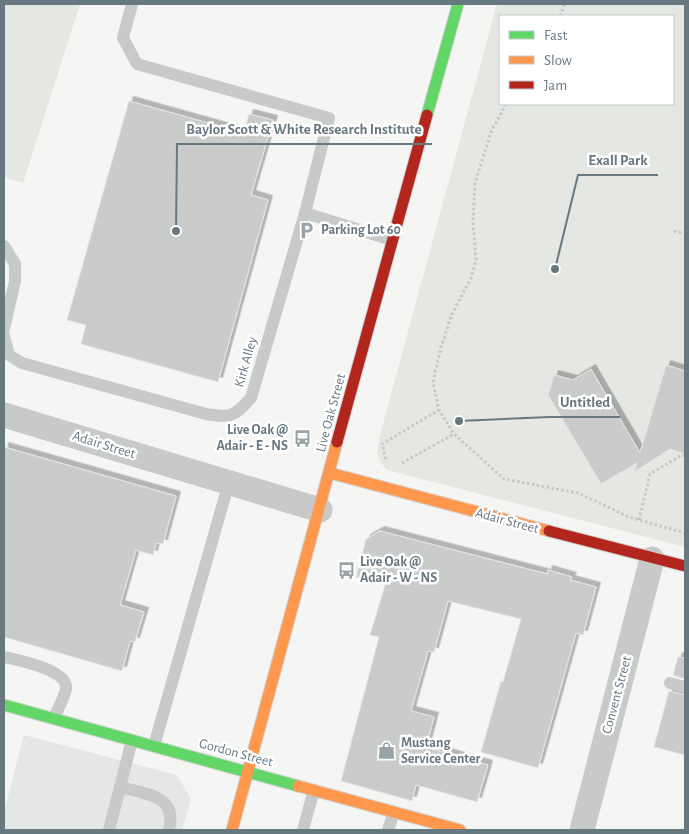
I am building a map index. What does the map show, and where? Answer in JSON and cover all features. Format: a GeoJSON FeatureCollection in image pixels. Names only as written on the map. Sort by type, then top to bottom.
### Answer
{"type":"FeatureCollection","features":[{"type":"Feature","properties":{"kind":"street","name":"Live Oak Street"},"geometry":{"type":"LineString","coordinates":[[232,830],[458,4]]}},
{"type":"Feature","properties":{"kind":"street","name":"Adair Street"},"geometry":{"type":"LineString","coordinates":[[4,416],[320,510]]}},
{"type":"Feature","properties":{"kind":"street","name":"Adair Street"},"geometry":{"type":"LineString","coordinates":[[330,473],[652,559],[685,566]]}},
{"type":"Feature","properties":{"kind":"street","name":"Convent Street"},"geometry":{"type":"LineString","coordinates":[[582,830],[652,559]]}},
{"type":"Feature","properties":{"kind":"street","name":"Gordon Street"},"geometry":{"type":"LineString","coordinates":[[4,705],[394,812],[445,828],[460,830]]}},
{"type":"Feature","properties":{"kind":"lane"},"geometry":{"type":"LineString","coordinates":[[132,4],[123,38],[137,64],[329,118],[305,213],[392,240]]}},
{"type":"Feature","properties":{"kind":"lane","name":"Kirk Alley"},"geometry":{"type":"LineString","coordinates":[[4,336],[9,356],[22,363],[206,414],[226,417],[239,411],[251,398],[305,213]]}},
{"type":"Feature","properties":{"kind":"lane"},"geometry":{"type":"LineString","coordinates":[[4,246],[15,264],[14,282],[4,329]]}},
{"type":"Feature","properties":{"kind":"lane"},"geometry":{"type":"LineString","coordinates":[[154,746],[229,482]]}},
{"type":"Feature","properties":{"kind":"lane"},"geometry":{"type":"LineString","coordinates":[[4,656],[55,672],[63,679],[66,688],[54,719]]}},
{"type":"Feature","properties":{"kind":"lane"},"geometry":{"type":"LineString","coordinates":[[670,683],[685,687]]}},
{"type":"Feature","properties":{"kind":"lane"},"geometry":{"type":"LineString","coordinates":[[109,830],[132,740]]}},
{"type":"Feature","properties":{"kind":"lane"},"geometry":{"type":"LineString","coordinates":[[120,787],[158,797],[168,806],[172,819],[169,830]]}},
{"type":"Feature","properties":{"kind":"lane"},"geometry":{"type":"LineString","coordinates":[[303,830],[314,790]]}},
{"type":"Feature","properties":{"kind":"lane"},"geometry":{"type":"LineString","coordinates":[[388,830],[394,812]]}},
{"type":"Feature","properties":{"kind":"path"},"geometry":{"type":"LineString","coordinates":[[505,105],[491,132],[475,183],[473,221],[476,260],[471,278],[452,314],[441,346],[433,382],[439,410],[454,434],[504,479],[578,493],[622,514],[685,533]]}},
{"type":"Feature","properties":{"kind":"path"},"geometry":{"type":"LineString","coordinates":[[674,231],[685,234]]}},
{"type":"Feature","properties":{"kind":"path"},"geometry":{"type":"LineString","coordinates":[[391,462],[385,458],[382,444],[439,410]]}},
{"type":"Feature","properties":{"kind":"path"},"geometry":{"type":"LineString","coordinates":[[396,466],[454,434]]}},
{"type":"Feature","properties":{"kind":"path"},"geometry":{"type":"LineString","coordinates":[[639,520],[650,474],[682,455],[685,456]]}},
{"type":"Feature","properties":{"kind":"shaded area"},"geometry":{"type":"Polygon","coordinates":[[[4,4],[80,4],[23,183],[4,177],[4,4]]]}},
{"type":"Feature","properties":{"kind":"shaded area"},"geometry":{"type":"Polygon","coordinates":[[[497,4],[685,4],[685,547],[387,470],[380,461],[378,446],[497,4]]]}},
{"type":"Feature","properties":{"kind":"shaded area"},"geometry":{"type":"Polygon","coordinates":[[[24,735],[177,775],[191,799],[182,830],[4,830],[4,812],[24,735]]]}},
{"type":"Feature","properties":{"kind":"building"},"geometry":{"type":"Polygon","coordinates":[[[129,101],[244,133],[249,114],[273,120],[251,195],[268,200],[218,382],[81,344],[86,325],[67,320],[129,101]]]}},
{"type":"Feature","properties":{"kind":"building"},"geometry":{"type":"Polygon","coordinates":[[[666,365],[685,371],[685,454],[670,449],[634,472],[637,463],[601,484],[548,395],[554,375],[573,380],[591,369],[640,453],[666,365]]]}},
{"type":"Feature","properties":{"kind":"building"},"geometry":{"type":"Polygon","coordinates":[[[4,447],[176,496],[163,544],[156,543],[153,555],[136,550],[120,605],[144,612],[135,642],[130,641],[122,671],[4,637],[4,447]]]}},
{"type":"Feature","properties":{"kind":"building"},"geometry":{"type":"Polygon","coordinates":[[[380,531],[547,574],[548,570],[572,577],[570,580],[596,587],[583,635],[576,633],[538,768],[481,752],[521,619],[448,601],[434,652],[428,651],[411,711],[434,717],[426,747],[488,765],[477,802],[416,785],[412,801],[341,781],[379,637],[370,635],[385,585],[356,577],[366,539],[380,531]]]}},
{"type":"Feature","properties":{"kind":"building"},"geometry":{"type":"Polygon","coordinates":[[[678,657],[685,658],[685,679],[673,675],[678,657]]]}},
{"type":"Feature","properties":{"kind":"building"},"geometry":{"type":"Polygon","coordinates":[[[669,691],[685,695],[685,755],[654,747],[669,691]]]}},
{"type":"Feature","properties":{"kind":"traffic: fast"},"geometry":{"type":"LineString","coordinates":[[427,115],[458,4]]}},
{"type":"Feature","properties":{"kind":"traffic: fast"},"geometry":{"type":"LineString","coordinates":[[4,705],[298,786]]}},
{"type":"Feature","properties":{"kind":"traffic: slow"},"geometry":{"type":"LineString","coordinates":[[232,830],[337,442]]}},
{"type":"Feature","properties":{"kind":"traffic: slow"},"geometry":{"type":"LineString","coordinates":[[330,473],[549,531]]}},
{"type":"Feature","properties":{"kind":"traffic: slow"},"geometry":{"type":"LineString","coordinates":[[298,786],[460,830]]}},
{"type":"Feature","properties":{"kind":"traffic: jam"},"geometry":{"type":"LineString","coordinates":[[337,442],[427,115]]}},
{"type":"Feature","properties":{"kind":"traffic: jam"},"geometry":{"type":"LineString","coordinates":[[549,531],[685,566]]}},
{"type":"Feature","properties":{"kind":"place","name":"Parking Lot 60"},"geometry":{"type":"Point","coordinates":[307,230]}},
{"type":"Feature","properties":{"kind":"place","name":"Baylor Scott & White Research Institute"},"geometry":{"type":"Point","coordinates":[176,231]}},
{"type":"Feature","properties":{"kind":"place","name":"Exall Park"},"geometry":{"type":"Point","coordinates":[555,269]}},
{"type":"Feature","properties":{"kind":"place","name":"Untitled"},"geometry":{"type":"Point","coordinates":[459,421]}},
{"type":"Feature","properties":{"kind":"place","name":"Live Oak @ Adair - E - NS"},"geometry":{"type":"Point","coordinates":[302,438]}},
{"type":"Feature","properties":{"kind":"place","name":"Live Oak @ Adair - W - NS"},"geometry":{"type":"Point","coordinates":[346,570]}},
{"type":"Feature","properties":{"kind":"place","name":"Mustang Service Center"},"geometry":{"type":"Point","coordinates":[387,751]}}]}
